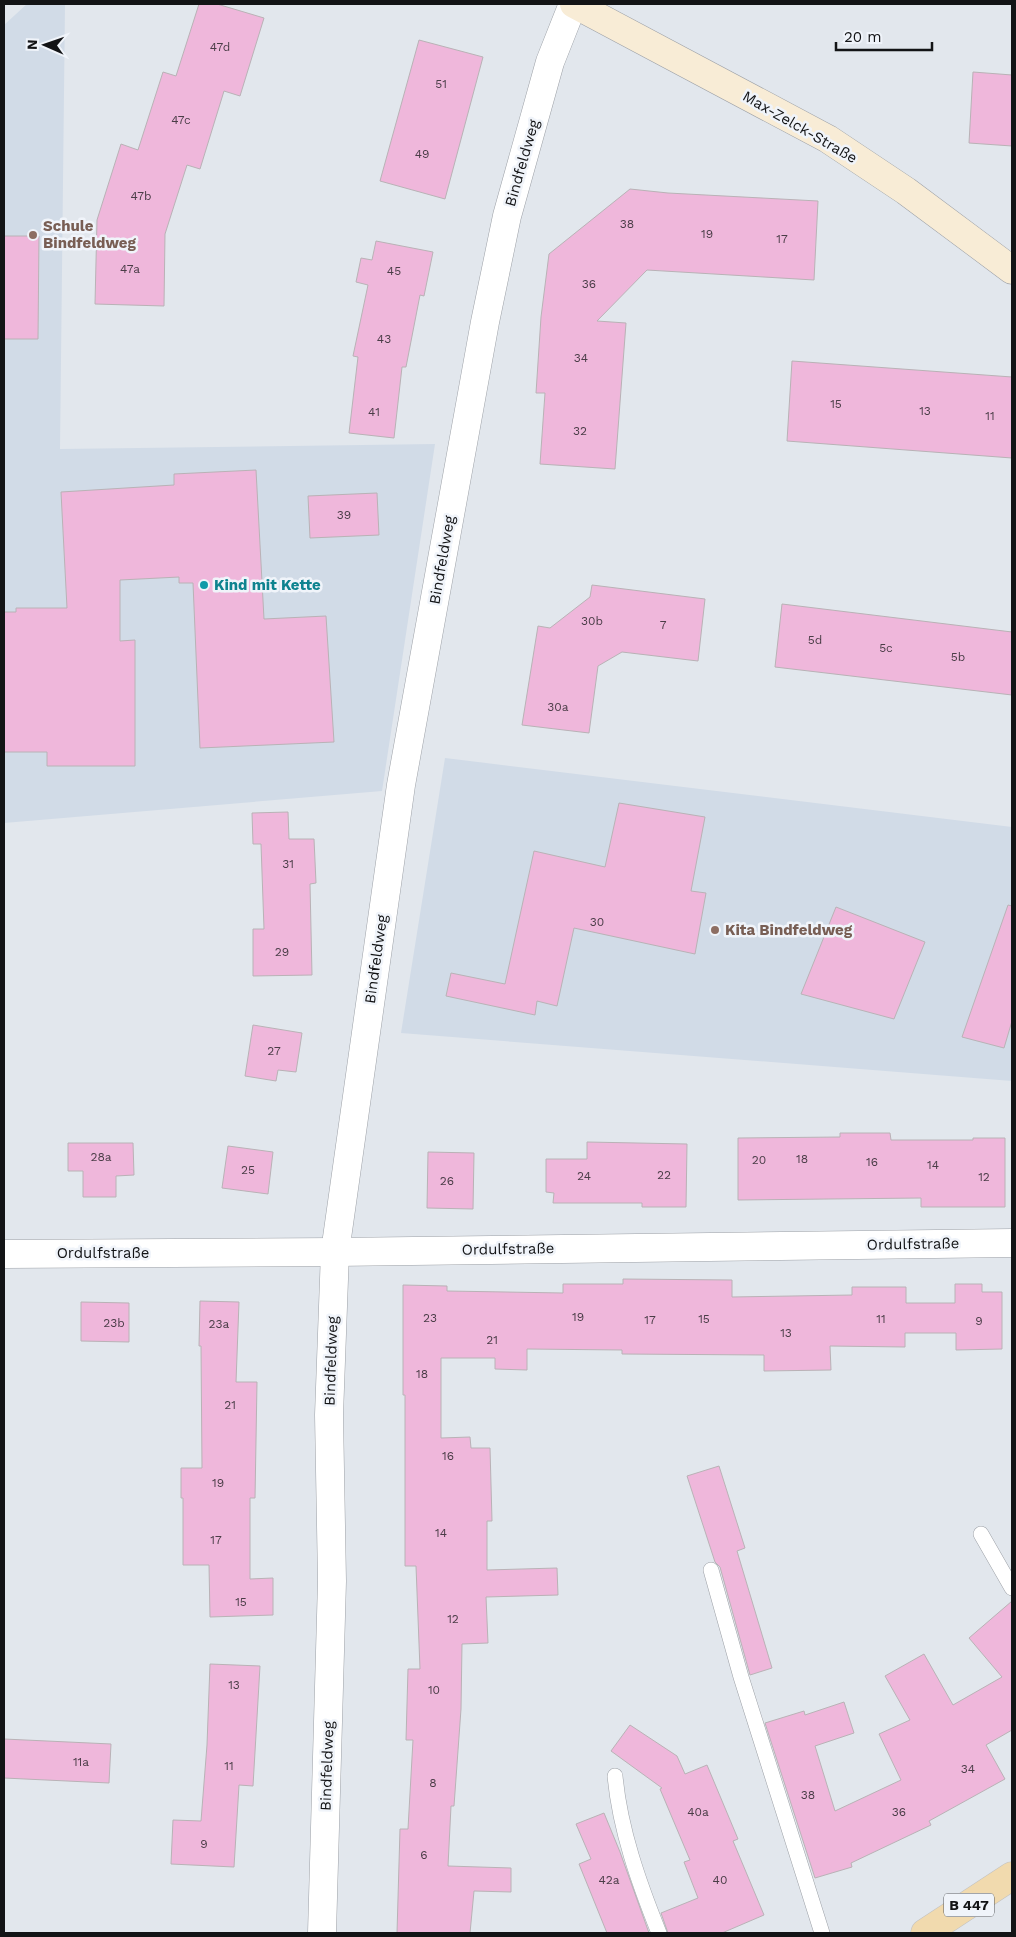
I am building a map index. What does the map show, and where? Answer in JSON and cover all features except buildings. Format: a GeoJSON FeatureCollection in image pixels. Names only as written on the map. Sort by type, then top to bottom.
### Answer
{"type":"FeatureCollection","features":[{"type":"Feature","properties":{"kind":"main road","name":"B 447"},"geometry":{"type":"LineString","coordinates":[[925,1933],[1012,1876]]}},
{"type":"Feature","properties":{"kind":"street","name":"Max-Zelck-Straße"},"geometry":{"type":"LineString","coordinates":[[574,4],[828,139],[914,196],[1012,270]]}},
{"type":"Feature","properties":{"kind":"street","name":"Bindfeldweg"},"geometry":{"type":"LineString","coordinates":[[322,1933],[332,1581],[330,1415],[335,1252],[400,785],[485,322],[512,198],[550,62],[574,4]]}},
{"type":"Feature","properties":{"kind":"street","name":"Ordulfstraße"},"geometry":{"type":"LineString","coordinates":[[4,1254],[335,1252],[1012,1242]]}},
{"type":"Feature","properties":{"kind":"lane"},"geometry":{"type":"LineString","coordinates":[[981,1534],[1012,1588]]}},
{"type":"Feature","properties":{"kind":"lane"},"geometry":{"type":"LineString","coordinates":[[711,1570],[741,1677],[822,1933]]}},
{"type":"Feature","properties":{"kind":"lane"},"geometry":{"type":"LineString","coordinates":[[615,1776],[618,1802],[627,1841],[659,1933]]}},
{"type":"Feature","properties":{"kind":"shaded area","name":"Schule Bindfeldweg"},"geometry":{"type":"Polygon","coordinates":[[[27,4],[65,4],[60,449],[435,444],[382,791],[4,823],[4,25],[27,4]]]}},
{"type":"Feature","properties":{"kind":"shaded area","name":"Kita Bindfeldweg"},"geometry":{"type":"Polygon","coordinates":[[[445,758],[1012,827],[1012,1081],[401,1033],[445,758]]]}},
{"type":"Feature","properties":{"kind":"place","name":"Schule Bindfeldweg"},"geometry":{"type":"Point","coordinates":[33,235]}},
{"type":"Feature","properties":{"kind":"place","name":"Kind mit Kette"},"geometry":{"type":"Point","coordinates":[204,585]}},
{"type":"Feature","properties":{"kind":"place","name":"Kita Bindfeldweg"},"geometry":{"type":"Point","coordinates":[715,930]}}]}
